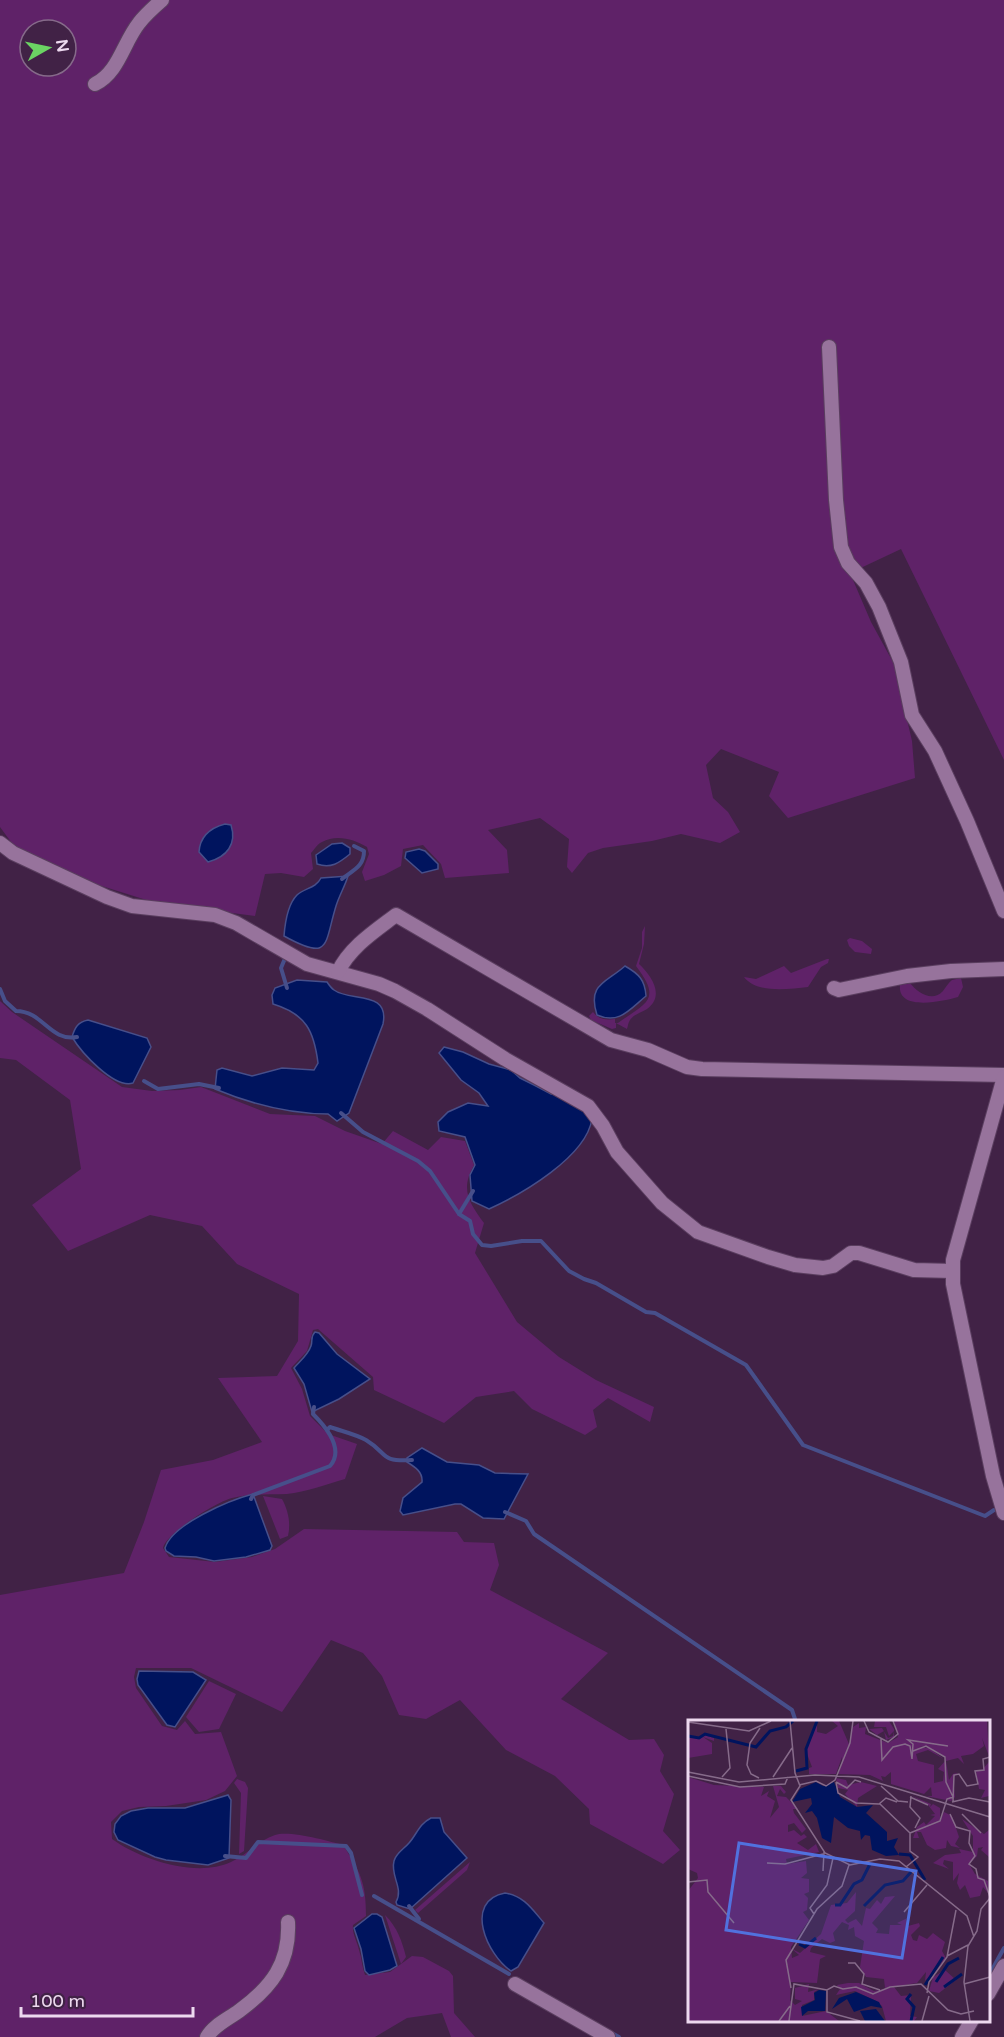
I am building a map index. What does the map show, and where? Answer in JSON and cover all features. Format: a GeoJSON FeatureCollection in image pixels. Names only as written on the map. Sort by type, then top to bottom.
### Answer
{"type":"FeatureCollection","features":[{"type":"Feature","properties":{"kind":"street"},"geometry":{"type":"LineString","coordinates":[[95,84],[109,74],[138,24],[162,0]]}},
{"type":"Feature","properties":{"kind":"street"},"geometry":{"type":"LineString","coordinates":[[829,347],[836,500],[841,547],[848,563],[866,583],[879,607],[901,662],[912,715],[935,751],[968,821],[1004,911]]}},
{"type":"Feature","properties":{"kind":"street"},"geometry":{"type":"LineString","coordinates":[[0,843],[13,853],[107,897],[132,906],[215,915],[236,923],[307,964],[395,991],[505,1059],[588,1106],[603,1126],[617,1152],[662,1203],[698,1232],[795,1265],[823,1268],[832,1266],[851,1253],[859,1253],[914,1270],[952,1270]]}},
{"type":"Feature","properties":{"kind":"street"},"geometry":{"type":"LineString","coordinates":[[338,972],[355,948],[396,915],[611,1040],[648,1050],[687,1067],[1004,1076],[952,1270],[993,1476],[1004,1513]]}},
{"type":"Feature","properties":{"kind":"street"},"geometry":{"type":"LineString","coordinates":[[834,988],[839,990],[907,976],[951,971],[1004,969]]}},
{"type":"Feature","properties":{"kind":"street"},"geometry":{"type":"LineString","coordinates":[[207,2037],[212,2030],[264,1990],[281,1966],[287,1951],[288,1922]]}},
{"type":"Feature","properties":{"kind":"street"},"geometry":{"type":"LineString","coordinates":[[989,1991],[1004,1966]]}},
{"type":"Feature","properties":{"kind":"street"},"geometry":{"type":"LineString","coordinates":[[515,1984],[608,2037]]}},
{"type":"Feature","properties":{"kind":"street"},"geometry":{"type":"LineString","coordinates":[[962,2037],[971,2022]]}},
{"type":"Feature","properties":{"kind":"shaded area"},"geometry":{"type":"Polygon","coordinates":[[[0,0],[1004,0],[1004,760],[901,549],[850,573],[871,622],[894,664],[912,741],[915,778],[788,818],[769,796],[779,772],[721,749],[706,765],[713,798],[728,812],[740,832],[720,843],[681,834],[603,848],[588,853],[572,873],[567,867],[569,839],[540,818],[488,830],[507,850],[509,873],[445,878],[441,864],[423,845],[403,849],[401,866],[365,881],[362,872],[369,854],[367,847],[351,840],[333,838],[318,845],[311,853],[313,869],[304,877],[281,873],[265,874],[255,916],[156,903],[89,882],[14,846],[0,827],[0,0]]]}},
{"type":"Feature","properties":{"kind":"shaded area"},"geometry":{"type":"Polygon","coordinates":[[[225,824],[231,825],[233,832],[229,849],[220,857],[208,862],[199,852],[201,841],[210,830],[225,824]]]}},
{"type":"Feature","properties":{"kind":"shaded area"},"geometry":{"type":"Polygon","coordinates":[[[342,843],[350,848],[350,854],[335,864],[327,866],[317,864],[316,855],[332,844],[342,843]]]}},
{"type":"Feature","properties":{"kind":"shaded area"},"geometry":{"type":"Polygon","coordinates":[[[419,849],[425,851],[438,864],[438,869],[422,873],[405,858],[406,852],[419,849]]]}},
{"type":"Feature","properties":{"kind":"shaded area"},"geometry":{"type":"Polygon","coordinates":[[[348,876],[323,945],[310,948],[284,936],[289,909],[297,895],[316,884],[321,878],[348,876]]]}},
{"type":"Feature","properties":{"kind":"shaded area"},"geometry":{"type":"Polygon","coordinates":[[[645,926],[644,944],[639,964],[655,986],[655,998],[647,1009],[631,1018],[627,1029],[616,1023],[637,1010],[648,999],[648,986],[636,966],[642,948],[642,932],[645,926]]]}},
{"type":"Feature","properties":{"kind":"shaded area"},"geometry":{"type":"Polygon","coordinates":[[[850,938],[862,941],[872,949],[871,954],[855,952],[849,946],[847,940],[850,938]]]}},
{"type":"Feature","properties":{"kind":"shaded area"},"geometry":{"type":"Polygon","coordinates":[[[829,959],[828,963],[821,967],[808,987],[765,988],[757,986],[744,977],[756,979],[784,966],[791,973],[829,959]]]}},
{"type":"Feature","properties":{"kind":"shaded area"},"geometry":{"type":"Polygon","coordinates":[[[625,966],[640,978],[646,996],[618,1017],[605,1018],[597,1015],[594,997],[596,990],[625,966]]]}},
{"type":"Feature","properties":{"kind":"shaded area"},"geometry":{"type":"Polygon","coordinates":[[[961,978],[963,987],[958,997],[951,999],[913,1002],[901,993],[900,985],[910,983],[921,993],[934,996],[943,991],[952,980],[961,978]]]}},
{"type":"Feature","properties":{"kind":"shaded area"},"geometry":{"type":"Polygon","coordinates":[[[297,980],[327,982],[341,994],[375,1001],[384,1013],[383,1024],[349,1113],[337,1121],[328,1114],[270,1107],[215,1089],[217,1070],[222,1068],[252,1076],[282,1068],[314,1070],[318,1063],[311,1033],[301,1019],[273,1004],[272,995],[275,988],[297,980]]]}},
{"type":"Feature","properties":{"kind":"shaded area"},"geometry":{"type":"Polygon","coordinates":[[[0,1001],[12,1012],[122,1087],[152,1091],[201,1087],[270,1114],[315,1116],[345,1131],[382,1144],[393,1131],[428,1150],[441,1137],[465,1141],[474,1165],[468,1182],[468,1195],[484,1223],[475,1253],[517,1322],[559,1357],[596,1380],[654,1407],[650,1422],[608,1398],[593,1410],[597,1427],[585,1435],[532,1409],[514,1391],[476,1397],[444,1423],[374,1390],[373,1377],[318,1329],[313,1330],[307,1351],[291,1368],[302,1389],[310,1416],[328,1434],[357,1444],[345,1479],[294,1493],[246,1495],[225,1500],[182,1526],[163,1548],[169,1557],[215,1562],[252,1557],[275,1549],[304,1529],[457,1532],[464,1542],[494,1543],[499,1565],[490,1590],[608,1653],[561,1699],[629,1740],[654,1739],[664,1755],[660,1771],[674,1794],[663,1831],[680,1850],[663,1864],[590,1824],[589,1809],[555,1776],[506,1750],[460,1700],[426,1719],[399,1715],[382,1676],[363,1653],[331,1640],[282,1712],[191,1668],[136,1668],[134,1677],[136,1688],[162,1726],[177,1730],[185,1721],[195,1734],[221,1732],[237,1776],[225,1791],[206,1800],[122,1811],[111,1822],[112,1839],[153,1860],[202,1868],[231,1862],[264,1840],[281,1834],[309,1837],[343,1845],[358,1871],[365,1895],[366,1916],[353,1925],[353,1928],[365,1975],[390,1972],[412,1956],[423,1957],[449,1971],[453,1976],[454,2013],[475,2037],[451,2037],[442,2013],[407,2018],[375,2037],[0,2037],[0,1595],[124,1573],[161,1470],[213,1460],[262,1442],[218,1378],[277,1376],[298,1341],[299,1294],[237,1264],[202,1226],[150,1215],[68,1251],[32,1205],[81,1169],[70,1100],[16,1060],[0,1058],[0,1001]]]}},
{"type":"Feature","properties":{"kind":"shaded area"},"geometry":{"type":"Polygon","coordinates":[[[593,1012],[603,1019],[615,1019],[616,1028],[612,1029],[591,1020],[589,1016],[593,1012]]]}},
{"type":"Feature","properties":{"kind":"shaded area"},"geometry":{"type":"Polygon","coordinates":[[[88,1020],[147,1038],[151,1047],[133,1083],[125,1083],[108,1075],[76,1044],[72,1037],[74,1030],[79,1024],[88,1020]]]}},
{"type":"Feature","properties":{"kind":"shaded area"},"geometry":{"type":"Polygon","coordinates":[[[444,1047],[511,1070],[520,1078],[551,1094],[560,1094],[577,1104],[592,1119],[578,1147],[551,1173],[489,1209],[472,1201],[470,1175],[475,1165],[465,1137],[439,1131],[438,1122],[448,1112],[468,1103],[488,1106],[479,1093],[461,1080],[439,1053],[444,1047]]]}},
{"type":"Feature","properties":{"kind":"shaded area"},"geometry":{"type":"Polygon","coordinates":[[[315,1332],[319,1333],[337,1354],[370,1379],[339,1399],[312,1412],[304,1384],[294,1368],[310,1349],[315,1332]]]}},
{"type":"Feature","properties":{"kind":"shaded area"},"geometry":{"type":"Polygon","coordinates":[[[422,1448],[447,1462],[479,1465],[495,1473],[528,1474],[504,1519],[483,1518],[461,1504],[403,1515],[400,1511],[403,1498],[422,1482],[420,1473],[407,1462],[407,1458],[422,1448]]]}},
{"type":"Feature","properties":{"kind":"shaded area"},"geometry":{"type":"Polygon","coordinates":[[[253,1494],[272,1546],[270,1550],[246,1557],[214,1561],[174,1556],[166,1551],[165,1548],[170,1539],[190,1522],[217,1507],[253,1494]]]}},
{"type":"Feature","properties":{"kind":"shaded area"},"geometry":{"type":"Polygon","coordinates":[[[263,1496],[282,1499],[288,1517],[288,1536],[280,1539],[263,1496]]]}},
{"type":"Feature","properties":{"kind":"shaded area"},"geometry":{"type":"Polygon","coordinates":[[[139,1671],[193,1672],[206,1680],[175,1727],[167,1725],[138,1685],[139,1671]]]}},
{"type":"Feature","properties":{"kind":"shaded area"},"geometry":{"type":"Polygon","coordinates":[[[209,1681],[236,1694],[219,1729],[199,1732],[186,1717],[209,1681]]]}},
{"type":"Feature","properties":{"kind":"shaded area"},"geometry":{"type":"Polygon","coordinates":[[[237,1779],[245,1782],[248,1788],[244,1851],[239,1854],[241,1793],[234,1783],[237,1779]]]}},
{"type":"Feature","properties":{"kind":"shaded area"},"geometry":{"type":"Polygon","coordinates":[[[228,1795],[231,1800],[229,1858],[208,1865],[155,1857],[118,1840],[114,1832],[115,1824],[121,1816],[131,1811],[148,1808],[185,1808],[228,1795]]]}},
{"type":"Feature","properties":{"kind":"shaded area"},"geometry":{"type":"Polygon","coordinates":[[[431,1818],[440,1818],[444,1832],[467,1858],[410,1909],[397,1905],[398,1887],[393,1866],[395,1858],[421,1826],[431,1818]]]}},
{"type":"Feature","properties":{"kind":"shaded area"},"geometry":{"type":"Polygon","coordinates":[[[470,1862],[467,1870],[418,1913],[415,1910],[470,1862]]]}},
{"type":"Feature","properties":{"kind":"shaded area"},"geometry":{"type":"Polygon","coordinates":[[[505,1893],[523,1900],[544,1923],[518,1967],[511,1971],[494,1953],[487,1941],[482,1917],[485,1906],[492,1898],[505,1893]]]}},
{"type":"Feature","properties":{"kind":"shaded area"},"geometry":{"type":"Polygon","coordinates":[[[372,1914],[382,1917],[397,1966],[369,1975],[365,1971],[354,1928],[372,1914]]]}},
{"type":"Feature","properties":{"kind":"shaded area"},"geometry":{"type":"Polygon","coordinates":[[[385,1915],[396,1929],[403,1945],[406,1957],[401,1964],[385,1915]]]}},
{"type":"Feature","properties":{"kind":"waterway"},"geometry":{"type":"LineString","coordinates":[[342,879],[357,868],[364,856],[364,851],[354,846]]}},
{"type":"Feature","properties":{"kind":"waterway"},"geometry":{"type":"LineString","coordinates":[[286,956],[281,968],[287,988]]}},
{"type":"Feature","properties":{"kind":"waterway"},"geometry":{"type":"LineString","coordinates":[[0,989],[5,1001],[16,1011],[33,1016],[60,1035],[77,1037]]}},
{"type":"Feature","properties":{"kind":"waterway"},"geometry":{"type":"LineString","coordinates":[[144,1081],[158,1089],[199,1084],[219,1088]]}},
{"type":"Feature","properties":{"kind":"waterway"},"geometry":{"type":"LineString","coordinates":[[341,1113],[363,1132],[418,1161],[430,1171],[459,1214]]}},
{"type":"Feature","properties":{"kind":"waterway"},"geometry":{"type":"LineString","coordinates":[[473,1191],[459,1214],[470,1221],[473,1234],[482,1245],[541,1241],[569,1271],[596,1283],[646,1312],[655,1313],[746,1365],[803,1445],[985,1516],[994,1510]]}},
{"type":"Feature","properties":{"kind":"waterway"},"geometry":{"type":"LineString","coordinates":[[251,1499],[253,1495],[330,1466],[336,1453],[335,1446],[328,1432],[313,1414],[314,1407]]}},
{"type":"Feature","properties":{"kind":"waterway"},"geometry":{"type":"LineString","coordinates":[[327,1430],[330,1427],[362,1438],[385,1456],[394,1460],[412,1460]]}},
{"type":"Feature","properties":{"kind":"waterway"},"geometry":{"type":"LineString","coordinates":[[505,1512],[526,1521],[534,1534],[792,1710],[795,1720]]}},
{"type":"Feature","properties":{"kind":"waterway"},"geometry":{"type":"LineString","coordinates":[[225,1856],[246,1858],[258,1842],[346,1846],[351,1853],[362,1895]]}},
{"type":"Feature","properties":{"kind":"waterway"},"geometry":{"type":"LineString","coordinates":[[374,1896],[509,1974]]}},
{"type":"Feature","properties":{"kind":"waterway"},"geometry":{"type":"LineString","coordinates":[[409,1906],[419,1919]]}},
{"type":"Feature","properties":{"kind":"waterway"},"geometry":{"type":"LineString","coordinates":[[989,1975],[1004,1948]]}},
{"type":"Feature","properties":{"kind":"waterway"},"geometry":{"type":"LineString","coordinates":[[610,2032],[619,2037]]}}]}
